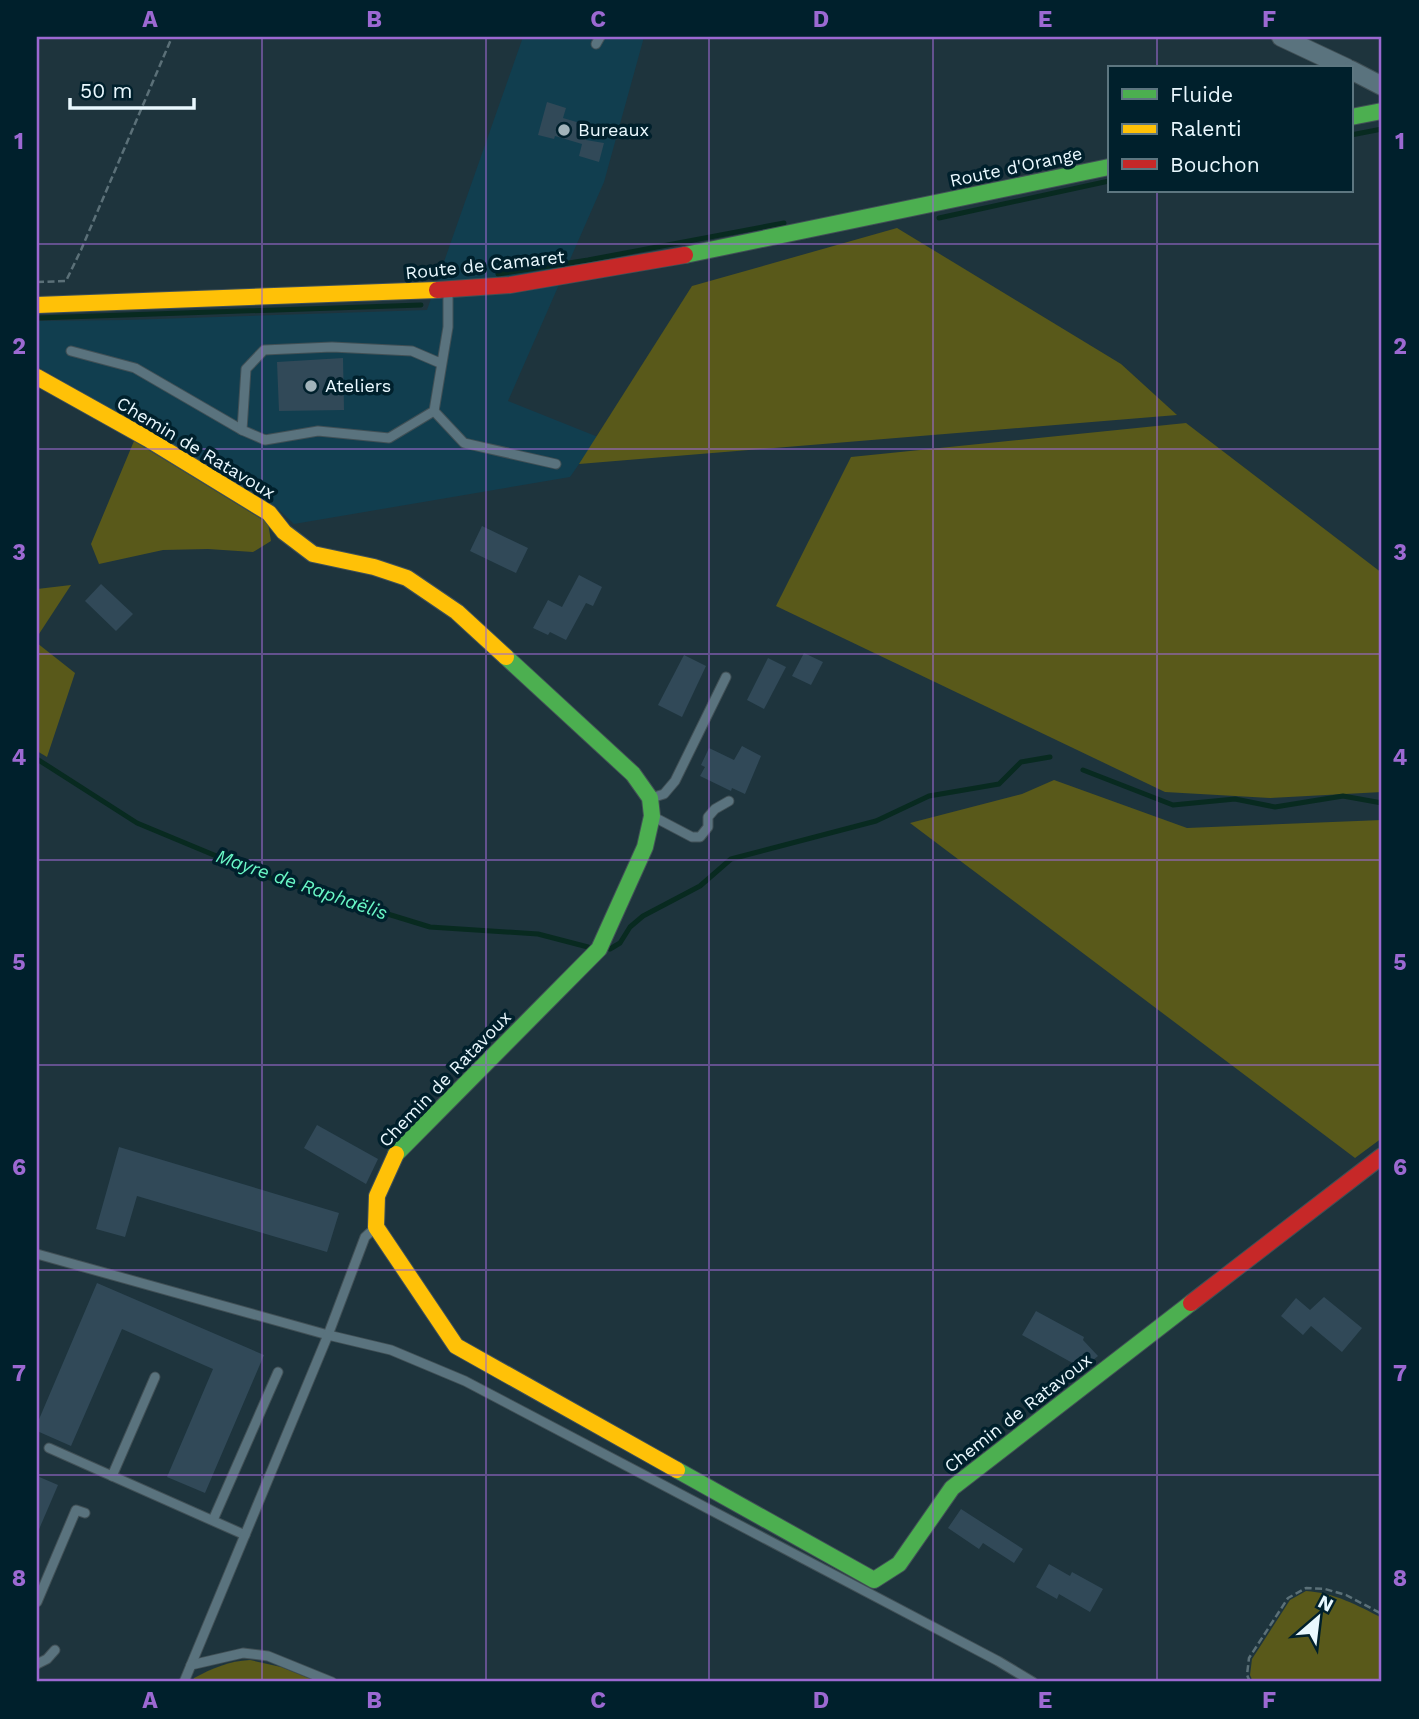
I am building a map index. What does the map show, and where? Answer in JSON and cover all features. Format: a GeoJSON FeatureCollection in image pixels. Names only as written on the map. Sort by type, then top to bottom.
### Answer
{"type":"FeatureCollection","features":[{"type":"Feature","properties":{"kind":"street"},"geometry":{"type":"LineString","coordinates":[[1282,37],[1343,66]]}},
{"type":"Feature","properties":{"kind":"street"},"geometry":{"type":"LineString","coordinates":[[1352,71],[1382,86]]}},
{"type":"Feature","properties":{"kind":"street"},"geometry":{"type":"LineString","coordinates":[[1352,117],[1382,111]]}},
{"type":"Feature","properties":{"kind":"street","name":"Route d'Orange"},"geometry":{"type":"LineString","coordinates":[[930,205],[1108,167]]}},
{"type":"Feature","properties":{"kind":"street","name":"Route de Camaret"},"geometry":{"type":"LineString","coordinates":[[37,305],[447,290],[572,276],[930,205]]}},
{"type":"Feature","properties":{"kind":"street","name":"Chemin de Ratavoux"},"geometry":{"type":"LineString","coordinates":[[37,377],[148,439],[269,513],[284,532],[313,554],[340,562],[374,567],[407,578],[434,596],[457,612],[633,774],[650,799],[652,816],[645,847],[599,948],[397,1153],[377,1196],[376,1227],[456,1346],[874,1580],[899,1564],[952,1488],[1382,1156]]}},
{"type":"Feature","properties":{"kind":"lane"},"geometry":{"type":"LineString","coordinates":[[434,411],[447,327],[447,290]]}},
{"type":"Feature","properties":{"kind":"lane"},"geometry":{"type":"LineString","coordinates":[[242,430],[246,369],[264,351],[332,347],[412,351],[440,363]]}},
{"type":"Feature","properties":{"kind":"lane"},"geometry":{"type":"LineString","coordinates":[[71,351],[135,368],[242,430],[265,440],[318,430],[389,438],[434,411]]}},
{"type":"Feature","properties":{"kind":"lane"},"geometry":{"type":"LineString","coordinates":[[434,411],[464,443],[556,464]]}},
{"type":"Feature","properties":{"kind":"lane"},"geometry":{"type":"LineString","coordinates":[[650,799],[664,794],[675,781],[726,677]]}},
{"type":"Feature","properties":{"kind":"lane"},"geometry":{"type":"LineString","coordinates":[[652,816],[692,837],[700,837],[708,827],[708,817],[715,809],[729,801]]}},
{"type":"Feature","properties":{"kind":"lane"},"geometry":{"type":"LineString","coordinates":[[184,1682],[328,1335],[365,1237],[376,1227]]}},
{"type":"Feature","properties":{"kind":"lane"},"geometry":{"type":"LineString","coordinates":[[37,1254],[391,1350],[465,1381],[1033,1682]]}},
{"type":"Feature","properties":{"kind":"lane"},"geometry":{"type":"LineString","coordinates":[[213,1520],[278,1371]]}},
{"type":"Feature","properties":{"kind":"lane"},"geometry":{"type":"LineString","coordinates":[[112,1476],[155,1377]]}},
{"type":"Feature","properties":{"kind":"lane"},"geometry":{"type":"LineString","coordinates":[[49,1448],[246,1535]]}},
{"type":"Feature","properties":{"kind":"lane"},"geometry":{"type":"LineString","coordinates":[[37,1602],[76,1510],[85,1513]]}},
{"type":"Feature","properties":{"kind":"lane"},"geometry":{"type":"LineString","coordinates":[[37,1664],[47,1659],[55,1650]]}},
{"type":"Feature","properties":{"kind":"lane"},"geometry":{"type":"LineString","coordinates":[[191,1665],[243,1653],[268,1656],[332,1682]]}},
{"type":"Feature","properties":{"kind":"path"},"geometry":{"type":"LineString","coordinates":[[37,282],[66,281],[172,37]]}},
{"type":"Feature","properties":{"kind":"path"},"geometry":{"type":"LineString","coordinates":[[1250,1682],[1247,1675],[1249,1658],[1288,1598],[1306,1588],[1325,1588],[1346,1595],[1382,1614]]}},
{"type":"Feature","properties":{"kind":"shaded area"},"geometry":{"type":"Polygon","coordinates":[[[523,37],[644,37],[604,182],[508,401],[598,437],[570,477],[294,524],[275,506],[37,366],[37,321],[427,310],[523,37]]]}},
{"type":"Feature","properties":{"kind":"shaded area"},"geometry":{"type":"Polygon","coordinates":[[[897,228],[1121,364],[1177,415],[579,464],[692,286],[897,228]]]}},
{"type":"Feature","properties":{"kind":"shaded area"},"geometry":{"type":"Polygon","coordinates":[[[1186,423],[1382,573],[1382,792],[1270,798],[1165,792],[776,606],[851,457],[1186,423]]]}},
{"type":"Feature","properties":{"kind":"shaded area"},"geometry":{"type":"Polygon","coordinates":[[[134,441],[268,523],[271,541],[253,552],[163,550],[99,564],[91,544],[134,441]]]}},
{"type":"Feature","properties":{"kind":"shaded area"},"geometry":{"type":"Polygon","coordinates":[[[71,585],[37,637],[37,589],[71,585]]]}},
{"type":"Feature","properties":{"kind":"shaded area"},"geometry":{"type":"Polygon","coordinates":[[[37,643],[75,673],[47,757],[37,751],[37,643]]]}},
{"type":"Feature","properties":{"kind":"shaded area"},"geometry":{"type":"Polygon","coordinates":[[[1054,780],[1187,828],[1382,820],[1382,1138],[1355,1158],[910,823],[1022,794],[1054,780]]]}},
{"type":"Feature","properties":{"kind":"shaded area"},"geometry":{"type":"Polygon","coordinates":[[[1306,1591],[1336,1597],[1382,1618],[1382,1682],[1253,1682],[1250,1675],[1252,1659],[1290,1600],[1306,1591]]]}},
{"type":"Feature","properties":{"kind":"shaded area"},"geometry":{"type":"Polygon","coordinates":[[[250,1660],[281,1667],[318,1682],[192,1682],[194,1678],[221,1666],[250,1660]]]}},
{"type":"Feature","properties":{"kind":"building","name":"Bureaux"},"geometry":{"type":"Polygon","coordinates":[[[547,102],[566,108],[563,118],[590,126],[586,140],[604,143],[599,162],[579,156],[582,144],[555,136],[554,139],[538,135],[547,102]]]}},
{"type":"Feature","properties":{"kind":"building","name":"Ateliers"},"geometry":{"type":"Polygon","coordinates":[[[343,358],[344,410],[279,411],[277,362],[343,358]]]}},
{"type":"Feature","properties":{"kind":"building"},"geometry":{"type":"Polygon","coordinates":[[[482,526],[528,548],[516,573],[470,551],[482,526]]]}},
{"type":"Feature","properties":{"kind":"building"},"geometry":{"type":"Polygon","coordinates":[[[579,575],[602,587],[593,606],[586,603],[566,640],[533,628],[548,600],[562,607],[579,575]]]}},
{"type":"Feature","properties":{"kind":"building"},"geometry":{"type":"Polygon","coordinates":[[[101,584],[133,614],[116,631],[85,601],[101,584]]]}},
{"type":"Feature","properties":{"kind":"building"},"geometry":{"type":"Polygon","coordinates":[[[804,653],[823,662],[811,685],[792,676],[804,653]]]}},
{"type":"Feature","properties":{"kind":"building"},"geometry":{"type":"Polygon","coordinates":[[[684,655],[706,666],[682,717],[658,705],[684,655]]]}},
{"type":"Feature","properties":{"kind":"building"},"geometry":{"type":"Polygon","coordinates":[[[768,658],[786,667],[764,709],[747,700],[768,658]]]}},
{"type":"Feature","properties":{"kind":"building"},"geometry":{"type":"Polygon","coordinates":[[[742,746],[761,756],[745,794],[732,788],[731,791],[700,776],[705,767],[701,765],[709,748],[734,760],[742,746]]]}},
{"type":"Feature","properties":{"kind":"building"},"geometry":{"type":"Polygon","coordinates":[[[317,1125],[378,1159],[366,1184],[304,1148],[317,1125]]]}},
{"type":"Feature","properties":{"kind":"building"},"geometry":{"type":"Polygon","coordinates":[[[119,1147],[339,1213],[327,1252],[137,1196],[125,1237],[96,1229],[119,1147]]]}},
{"type":"Feature","properties":{"kind":"building"},"geometry":{"type":"Polygon","coordinates":[[[97,1283],[264,1355],[205,1493],[167,1477],[213,1369],[122,1329],[71,1446],[37,1431],[37,1424],[97,1283]]]}},
{"type":"Feature","properties":{"kind":"building"},"geometry":{"type":"Polygon","coordinates":[[[1324,1297],[1362,1328],[1342,1352],[1311,1326],[1303,1335],[1281,1316],[1296,1298],[1310,1310],[1324,1297]]]}},
{"type":"Feature","properties":{"kind":"building"},"geometry":{"type":"Polygon","coordinates":[[[1036,1311],[1084,1337],[1083,1340],[1098,1356],[1073,1376],[1078,1366],[1022,1335],[1036,1311]]]}},
{"type":"Feature","properties":{"kind":"building"},"geometry":{"type":"Polygon","coordinates":[[[37,1476],[58,1485],[37,1534],[37,1476]]]}},
{"type":"Feature","properties":{"kind":"building"},"geometry":{"type":"Polygon","coordinates":[[[961,1509],[1023,1549],[1014,1563],[983,1543],[979,1549],[948,1528],[961,1509]]]}},
{"type":"Feature","properties":{"kind":"building"},"geometry":{"type":"Polygon","coordinates":[[[1049,1564],[1070,1576],[1072,1572],[1103,1589],[1090,1612],[1059,1594],[1057,1599],[1036,1587],[1049,1564]]]}},
{"type":"Feature","properties":{"kind":"waterway"},"geometry":{"type":"LineString","coordinates":[[1352,135],[1382,129]]}},
{"type":"Feature","properties":{"kind":"waterway"},"geometry":{"type":"LineString","coordinates":[[939,218],[1108,181]]}},
{"type":"Feature","properties":{"kind":"waterway"},"geometry":{"type":"LineString","coordinates":[[498,274],[784,223]]}},
{"type":"Feature","properties":{"kind":"waterway"},"geometry":{"type":"LineString","coordinates":[[37,318],[421,305]]}},
{"type":"Feature","properties":{"kind":"waterway","name":"Mayre de Raphaëlis"},"geometry":{"type":"LineString","coordinates":[[610,949],[620,943],[630,927],[643,916],[700,886],[731,859],[876,821],[929,796],[999,784],[1021,762],[1050,757]]}},
{"type":"Feature","properties":{"kind":"waterway","name":"Mayre de Raphaëlis"},"geometry":{"type":"LineString","coordinates":[[37,759],[137,823],[267,877],[430,927],[538,934],[588,947]]}},
{"type":"Feature","properties":{"kind":"waterway","name":"Mayre de Raphaëlis"},"geometry":{"type":"LineString","coordinates":[[1083,770],[1173,805],[1235,799],[1275,807],[1343,796],[1382,803]]}},
{"type":"Feature","properties":{"kind":"traffic: fast"},"geometry":{"type":"LineString","coordinates":[[1352,117],[1382,111]]}},
{"type":"Feature","properties":{"kind":"traffic: fast"},"geometry":{"type":"LineString","coordinates":[[685,255],[1108,167]]}},
{"type":"Feature","properties":{"kind":"traffic: fast"},"geometry":{"type":"LineString","coordinates":[[396,1154],[599,949],[645,847],[652,816],[650,798],[633,774],[506,657]]}},
{"type":"Feature","properties":{"kind":"traffic: fast"},"geometry":{"type":"LineString","coordinates":[[677,1470],[874,1580],[899,1564],[952,1488],[1191,1303]]}},
{"type":"Feature","properties":{"kind":"traffic: slow"},"geometry":{"type":"LineString","coordinates":[[37,305],[437,290]]}},
{"type":"Feature","properties":{"kind":"traffic: slow"},"geometry":{"type":"LineString","coordinates":[[37,377],[148,439],[269,513],[284,532],[313,554],[374,567],[407,578],[457,612],[506,657]]}},
{"type":"Feature","properties":{"kind":"traffic: slow"},"geometry":{"type":"LineString","coordinates":[[396,1154],[377,1196],[376,1227],[456,1346],[677,1470]]}},
{"type":"Feature","properties":{"kind":"traffic: jam"},"geometry":{"type":"LineString","coordinates":[[437,290],[510,285],[685,255]]}},
{"type":"Feature","properties":{"kind":"traffic: jam"},"geometry":{"type":"LineString","coordinates":[[1191,1303],[1382,1156]]}},
{"type":"Feature","properties":{"kind":"place","name":"Bureaux"},"geometry":{"type":"Point","coordinates":[564,130]}},
{"type":"Feature","properties":{"kind":"place","name":"Ateliers"},"geometry":{"type":"Point","coordinates":[311,386]}}]}
